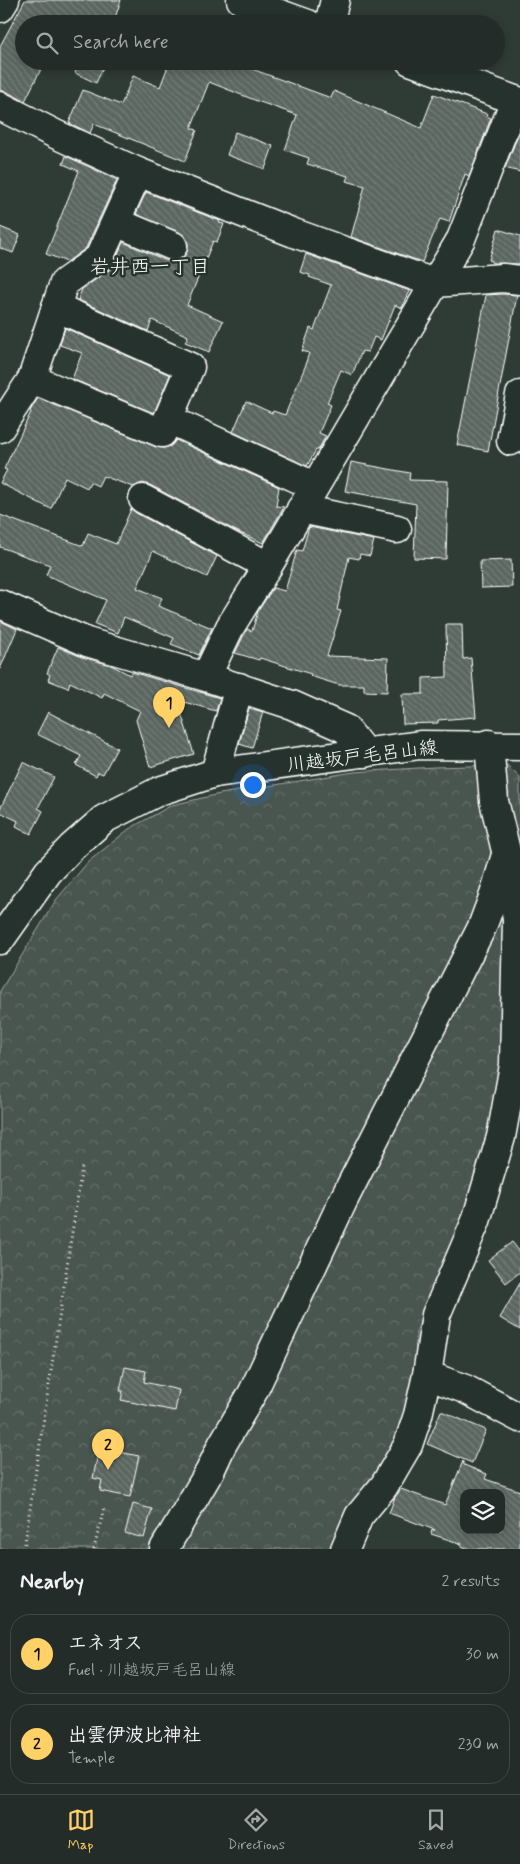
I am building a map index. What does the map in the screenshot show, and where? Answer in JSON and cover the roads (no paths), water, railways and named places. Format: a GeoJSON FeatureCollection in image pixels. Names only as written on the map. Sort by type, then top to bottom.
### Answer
{"type":"FeatureCollection","features":[{"type":"Feature","properties":{"kind":"street"},"geometry":{"type":"LineString","coordinates":[[0,8],[6,0]]}},
{"type":"Feature","properties":{"kind":"street"},"geometry":{"type":"LineString","coordinates":[[241,0],[283,15]]}},
{"type":"Feature","properties":{"kind":"street"},"geometry":{"type":"LineString","coordinates":[[331,15],[335,0]]}},
{"type":"Feature","properties":{"kind":"street"},"geometry":{"type":"LineString","coordinates":[[206,677],[230,627],[461,239],[518,101],[434,70]]}},
{"type":"Feature","properties":{"kind":"street"},"geometry":{"type":"LineString","coordinates":[[0,106],[55,134],[138,172],[294,234],[434,283],[502,278],[520,280]]}},
{"type":"Feature","properties":{"kind":"street"},"geometry":{"type":"LineString","coordinates":[[0,428],[32,379],[64,283],[99,258],[138,172]]}},
{"type":"Feature","properties":{"kind":"street"},"geometry":{"type":"LineString","coordinates":[[116,222],[174,246]]}},
{"type":"Feature","properties":{"kind":"street"},"geometry":{"type":"LineString","coordinates":[[32,379],[162,433],[190,367],[56,307]]}},
{"type":"Feature","properties":{"kind":"street"},"geometry":{"type":"LineString","coordinates":[[511,441],[520,395]]}},
{"type":"Feature","properties":{"kind":"street"},"geometry":{"type":"LineString","coordinates":[[168,419],[307,498],[397,529]]}},
{"type":"Feature","properties":{"kind":"street"},"geometry":{"type":"LineString","coordinates":[[143,499],[268,566]]}},
{"type":"Feature","properties":{"kind":"street"},"geometry":{"type":"LineString","coordinates":[[0,604],[86,642],[239,687],[292,705],[346,728],[365,753]]}},
{"type":"Feature","properties":{"kind":"street"},"geometry":{"type":"LineString","coordinates":[[215,773],[239,687]]}},
{"type":"Feature","properties":{"kind":"street"},"geometry":{"type":"LineString","coordinates":[[345,1549],[359,1516],[384,1486],[408,1445],[418,1415],[427,1375],[436,1314],[476,1221],[501,1137],[514,1065],[517,920],[512,876],[494,801],[489,744]]}},
{"type":"Feature","properties":{"kind":"street","name":"川越坂戸毛呂山線"},"geometry":{"type":"LineString","coordinates":[[0,940],[48,872],[72,847],[104,819],[159,791],[215,773],[420,745],[489,744],[520,746]]}},
{"type":"Feature","properties":{"kind":"street"},"geometry":{"type":"LineString","coordinates":[[164,1549],[210,1471],[222,1445],[253,1392],[343,1202],[482,927],[506,854]]}},
{"type":"Feature","properties":{"kind":"street"},"geometry":{"type":"LineString","coordinates":[[427,1375],[465,1389],[520,1418]]}},
{"type":"Feature","properties":{"kind":"place","name":"エネオス"},"geometry":{"type":"Point","coordinates":[169,728]}},
{"type":"Feature","properties":{"kind":"place","name":"出雲伊波比神社"},"geometry":{"type":"Point","coordinates":[108,1470]}},
{"type":"Feature","properties":{"kind":"district","name":"岩井西一丁目"},"geometry":{"type":"Point","coordinates":[150,266]}}]}
